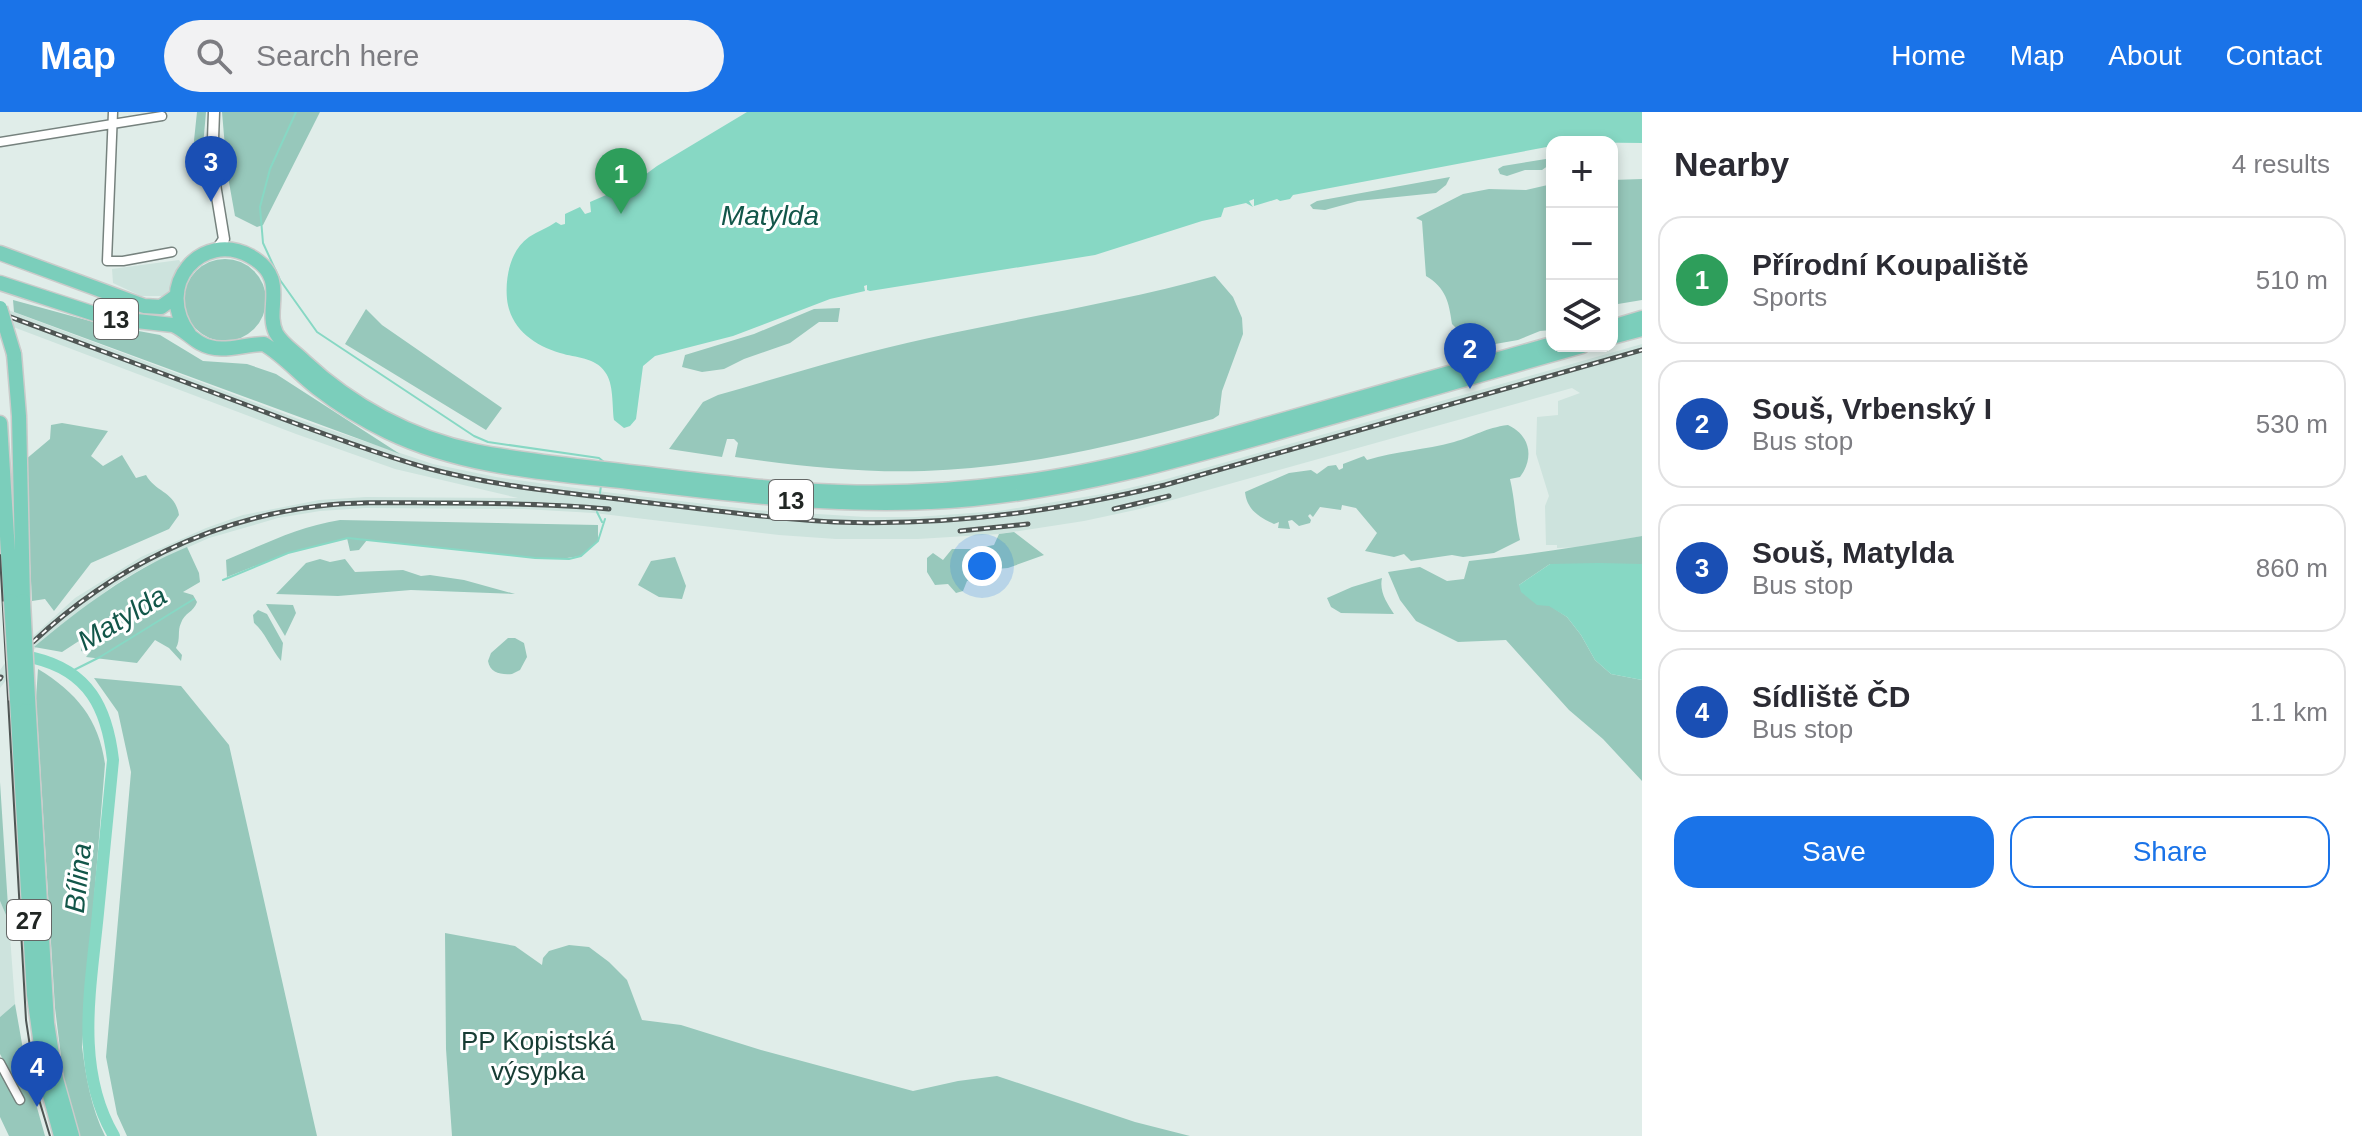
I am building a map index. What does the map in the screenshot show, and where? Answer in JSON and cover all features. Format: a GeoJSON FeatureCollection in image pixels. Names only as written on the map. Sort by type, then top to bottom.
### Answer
{"type":"FeatureCollection","features":[{"type":"Feature","properties":{"kind":"highway"},"geometry":{"type":"LineString","coordinates":[[216,251],[247,254]]}},
{"type":"Feature","properties":{"kind":"highway","name":"13"},"geometry":{"type":"LineString","coordinates":[[0,253],[144,306],[161,307],[175,297],[177,285],[186,269],[200,257],[216,251]]}},
{"type":"Feature","properties":{"kind":"highway","name":"13"},"geometry":{"type":"LineString","coordinates":[[247,254],[270,277],[274,290],[274,325],[282,341],[323,379],[370,410],[421,434],[473,450],[526,459],[729,483],[842,492],[971,488],[1075,474],[1181,449],[1546,346]]}},
{"type":"Feature","properties":{"kind":"highway","name":"13"},"geometry":{"type":"LineString","coordinates":[[0,283],[79,310],[118,319],[173,325],[215,349],[264,344],[339,404],[389,433],[444,453],[524,470],[797,500],[884,503],[1025,493],[1132,472],[1561,352]]}},
{"type":"Feature","properties":{"kind":"highway"},"geometry":{"type":"LineString","coordinates":[[175,297],[177,313],[189,334]]}},
{"type":"Feature","properties":{"kind":"highway","name":"27"},"geometry":{"type":"LineString","coordinates":[[0,308],[14,354],[18,389],[17,601]]}},
{"type":"Feature","properties":{"kind":"highway"},"geometry":{"type":"LineString","coordinates":[[246,345],[258,338],[274,313]]}},
{"type":"Feature","properties":{"kind":"highway"},"geometry":{"type":"LineString","coordinates":[[1618,325],[1642,318]]}},
{"type":"Feature","properties":{"kind":"highway"},"geometry":{"type":"LineString","coordinates":[[1618,335],[1642,329]]}},
{"type":"Feature","properties":{"kind":"highway","name":"27"},"geometry":{"type":"LineString","coordinates":[[0,423],[17,601],[34,995],[46,1081],[61,1136]]}},
{"type":"Feature","properties":{"kind":"highway","name":"27"},"geometry":{"type":"LineString","coordinates":[[22,699],[47,1023],[56,1079],[72,1136]]}},
{"type":"Feature","properties":{"kind":"street"},"geometry":{"type":"LineString","coordinates":[[113,112],[107,261],[172,252]]}},
{"type":"Feature","properties":{"kind":"street"},"geometry":{"type":"LineString","coordinates":[[214,112],[212,166],[224,239],[216,251]]}},
{"type":"Feature","properties":{"kind":"street"},"geometry":{"type":"LineString","coordinates":[[0,142],[162,116]]}},
{"type":"Feature","properties":{"kind":"street"},"geometry":{"type":"LineString","coordinates":[[222,219],[233,241],[247,254]]}},
{"type":"Feature","properties":{"kind":"street"},"geometry":{"type":"LineString","coordinates":[[0,1063],[20,1100]]}},
{"type":"Feature","properties":{"kind":"shaded area"},"geometry":{"type":"Polygon","coordinates":[[[179,260],[182,264],[168,293],[162,296],[141,296],[113,283],[112,269],[179,260]]]}},
{"type":"Feature","properties":{"kind":"shaded area"},"geometry":{"type":"Polygon","coordinates":[[[0,307],[301,420],[433,464],[496,477],[597,491],[755,510],[865,517],[999,511],[1108,493],[1642,344],[1642,536],[1584,547],[1557,548],[1557,545],[1546,545],[1545,506],[1549,496],[1536,454],[1537,417],[1558,415],[1558,401],[1580,393],[1572,388],[1140,509],[999,534],[918,539],[836,539],[594,513],[524,509],[366,508],[278,518],[209,538],[146,566],[113,586],[41,643],[0,688],[0,670],[8,659],[75,598],[141,557],[206,528],[243,515],[319,500],[366,497],[518,498],[395,469],[0,322],[0,307]]]}},
{"type":"Feature","properties":{"kind":"shaded area"},"geometry":{"type":"Polygon","coordinates":[[[0,901],[9,922],[15,1004],[0,1017],[0,901]]]}},
{"type":"Feature","properties":{"kind":"green space"},"geometry":{"type":"Polygon","coordinates":[[[197,112],[206,112],[200,180],[195,180],[191,169],[197,112]]]}},
{"type":"Feature","properties":{"kind":"green space"},"geometry":{"type":"Polygon","coordinates":[[[222,112],[320,112],[263,225],[257,227],[235,216],[222,112]]]}},
{"type":"Feature","properties":{"kind":"green space"},"geometry":{"type":"Polygon","coordinates":[[[1546,159],[1546,167],[1542,170],[1525,170],[1507,176],[1500,174],[1498,169],[1546,159]]]}},
{"type":"Feature","properties":{"kind":"green space"},"geometry":{"type":"Polygon","coordinates":[[[1450,177],[1436,193],[1358,201],[1325,210],[1313,209],[1310,205],[1317,201],[1450,177]]]}},
{"type":"Feature","properties":{"kind":"green space"},"geometry":{"type":"Polygon","coordinates":[[[1642,179],[1642,300],[1618,304],[1618,208],[1618,180],[1642,179]]]}},
{"type":"Feature","properties":{"kind":"green space"},"geometry":{"type":"Polygon","coordinates":[[[1546,185],[1546,330],[1518,340],[1478,347],[1476,341],[1482,327],[1475,324],[1460,332],[1452,324],[1448,302],[1442,291],[1426,276],[1422,221],[1416,218],[1463,194],[1489,189],[1526,190],[1546,185]]]}},
{"type":"Feature","properties":{"kind":"green space"},"geometry":{"type":"Polygon","coordinates":[[[225,259],[241,262],[254,271],[263,284],[266,300],[263,316],[254,329],[241,338],[225,341],[209,338],[196,329],[187,316],[184,300],[187,284],[196,271],[209,262],[225,259]]]}},
{"type":"Feature","properties":{"kind":"green space"},"geometry":{"type":"Polygon","coordinates":[[[1215,276],[1233,297],[1242,318],[1243,334],[1222,391],[1219,415],[1213,419],[1070,454],[961,469],[877,471],[735,457],[738,443],[734,439],[727,439],[722,457],[669,449],[703,402],[718,395],[902,344],[1108,302],[1215,276]]]}},
{"type":"Feature","properties":{"kind":"green space"},"geometry":{"type":"Polygon","coordinates":[[[13,300],[101,324],[160,335],[203,361],[247,364],[276,374],[400,454],[14,312],[13,300]]]}},
{"type":"Feature","properties":{"kind":"green space"},"geometry":{"type":"Polygon","coordinates":[[[840,308],[838,322],[819,322],[790,343],[724,369],[702,372],[682,367],[685,355],[754,334],[814,309],[840,308]]]}},
{"type":"Feature","properties":{"kind":"green space"},"geometry":{"type":"Polygon","coordinates":[[[366,309],[382,325],[502,408],[486,430],[345,344],[366,309]]]}},
{"type":"Feature","properties":{"kind":"green space"},"geometry":{"type":"Polygon","coordinates":[[[62,423],[108,431],[91,456],[103,466],[122,455],[136,478],[146,475],[174,501],[179,515],[169,529],[91,563],[54,611],[45,599],[32,601],[25,460],[50,439],[51,425],[62,423]]]}},
{"type":"Feature","properties":{"kind":"green space"},"geometry":{"type":"Polygon","coordinates":[[[1508,425],[1522,435],[1528,448],[1527,462],[1520,477],[1510,479],[1520,540],[1494,553],[1411,561],[1404,554],[1394,557],[1365,551],[1377,533],[1356,508],[1342,505],[1341,510],[1320,507],[1313,517],[1308,516],[1310,523],[1299,526],[1292,520],[1288,521],[1290,529],[1278,528],[1279,522],[1274,524],[1259,516],[1246,498],[1245,492],[1289,473],[1311,470],[1317,474],[1328,466],[1336,465],[1339,470],[1343,464],[1364,456],[1367,460],[1443,445],[1508,425]]]}},
{"type":"Feature","properties":{"kind":"green space"},"geometry":{"type":"Polygon","coordinates":[[[340,520],[598,525],[598,541],[581,556],[535,558],[367,540],[359,550],[350,551],[347,538],[288,553],[227,577],[226,560],[295,532],[340,520]]]}},
{"type":"Feature","properties":{"kind":"green space"},"geometry":{"type":"Polygon","coordinates":[[[1014,532],[1044,555],[967,581],[963,591],[956,593],[948,584],[935,585],[927,572],[927,558],[933,553],[943,560],[952,549],[994,545],[999,534],[1014,532]]]}},
{"type":"Feature","properties":{"kind":"green space"},"geometry":{"type":"Polygon","coordinates":[[[1642,536],[1642,564],[1550,564],[1519,585],[1567,617],[1595,660],[1611,674],[1642,680],[1642,781],[1603,739],[1569,710],[1506,640],[1458,642],[1416,621],[1400,600],[1388,572],[1420,567],[1447,581],[1464,579],[1469,561],[1642,536]]]}},
{"type":"Feature","properties":{"kind":"green space"},"geometry":{"type":"Polygon","coordinates":[[[187,547],[200,582],[183,592],[193,595],[197,602],[180,626],[176,648],[182,655],[181,661],[169,648],[155,640],[137,663],[86,657],[110,627],[100,633],[96,641],[90,640],[85,652],[81,651],[82,639],[62,652],[34,647],[106,591],[145,567],[187,547]]]}},
{"type":"Feature","properties":{"kind":"green space"},"geometry":{"type":"Polygon","coordinates":[[[675,557],[686,586],[682,599],[659,597],[638,585],[651,561],[675,557]]]}},
{"type":"Feature","properties":{"kind":"green space"},"geometry":{"type":"Polygon","coordinates":[[[320,559],[330,562],[345,559],[355,572],[403,570],[421,576],[464,580],[515,594],[411,590],[338,596],[276,594],[306,563],[320,559]]]}},
{"type":"Feature","properties":{"kind":"green space"},"geometry":{"type":"Polygon","coordinates":[[[1382,578],[1383,593],[1394,614],[1341,613],[1331,607],[1327,598],[1382,578]]]}},
{"type":"Feature","properties":{"kind":"green space"},"geometry":{"type":"Polygon","coordinates":[[[266,604],[293,605],[296,613],[285,636],[266,604]]]}},
{"type":"Feature","properties":{"kind":"green space"},"geometry":{"type":"Polygon","coordinates":[[[258,610],[267,614],[283,643],[281,661],[254,623],[253,615],[258,610]]]}},
{"type":"Feature","properties":{"kind":"green space"},"geometry":{"type":"Polygon","coordinates":[[[508,638],[524,643],[527,657],[520,670],[512,674],[494,671],[488,661],[491,653],[508,638]]]}},
{"type":"Feature","properties":{"kind":"green space"},"geometry":{"type":"Polygon","coordinates":[[[38,669],[64,687],[84,708],[97,733],[105,764],[82,1047],[87,1081],[105,1136],[79,1136],[66,1097],[55,1008],[36,698],[38,669]]]}},
{"type":"Feature","properties":{"kind":"green space"},"geometry":{"type":"Polygon","coordinates":[[[94,678],[181,686],[229,745],[317,1136],[127,1136],[117,1114],[106,1057],[131,772],[118,712],[94,678]]]}},
{"type":"Feature","properties":{"kind":"green space"},"geometry":{"type":"Polygon","coordinates":[[[0,782],[9,922],[0,901],[0,782]]]}},
{"type":"Feature","properties":{"kind":"green space","name":"PP Kopistská výsypka"},"geometry":{"type":"Polygon","coordinates":[[[445,933],[515,946],[542,965],[549,951],[569,945],[589,947],[627,980],[642,1020],[681,1025],[913,1091],[997,1076],[1135,1122],[1190,1136],[452,1136],[446,1049],[445,933]]]}},
{"type":"Feature","properties":{"kind":"green space"},"geometry":{"type":"Polygon","coordinates":[[[15,1004],[27,1072],[45,1136],[9,1136],[0,1117],[0,1071],[18,1101],[23,1098],[0,1054],[0,1017],[15,1004]]]}},
{"type":"Feature","properties":{"kind":"water","name":"Matylda"},"geometry":{"type":"Polygon","coordinates":[[[747,112],[1642,112],[1642,143],[1618,143],[1618,136],[1546,136],[1546,147],[1293,195],[1290,199],[1277,199],[1254,206],[1254,199],[1249,201],[1253,207],[1246,203],[1224,208],[1221,217],[1095,255],[870,291],[867,285],[864,286],[865,291],[830,299],[733,336],[655,356],[643,366],[636,419],[624,428],[614,420],[610,382],[601,367],[541,345],[518,327],[507,299],[508,274],[517,249],[529,237],[556,222],[565,224],[565,214],[580,207],[585,214],[591,212],[590,202],[634,183],[747,112]]]}},
{"type":"Feature","properties":{"kind":"water"},"geometry":{"type":"Polygon","coordinates":[[[1550,564],[1642,564],[1642,680],[1611,674],[1595,660],[1567,617],[1549,606],[1537,605],[1521,592],[1519,585],[1550,564]]]}},
{"type":"Feature","properties":{"kind":"waterway"},"geometry":{"type":"LineString","coordinates":[[296,112],[270,169],[260,207],[263,243],[280,280],[317,332],[474,436],[488,442],[599,458],[604,462]]}},
{"type":"Feature","properties":{"kind":"waterway"},"geometry":{"type":"LineString","coordinates":[[600,493],[601,486]]}},
{"type":"Feature","properties":{"kind":"waterway"},"geometry":{"type":"LineString","coordinates":[[597,512],[602,522]]}},
{"type":"Feature","properties":{"kind":"waterway","name":"Matylda"},"geometry":{"type":"LineString","coordinates":[[223,580],[288,553],[348,538],[569,559],[581,556],[598,541],[605,519]]}},
{"type":"Feature","properties":{"kind":"waterway","name":"Matylda"},"geometry":{"type":"LineString","coordinates":[[70,672],[194,599]]}},
{"type":"Feature","properties":{"kind":"waterway","name":"Bílina"},"geometry":{"type":"LineString","coordinates":[[34,658],[53,664],[82,682],[100,708],[110,741],[113,760],[88,1027],[94,1083],[114,1136]]}},
{"type":"Feature","properties":{"kind":"tram line"},"geometry":{"type":"LineString","coordinates":[[0,555],[26,1020],[37,1093],[50,1136]]}},
{"type":"Feature","properties":{"kind":"railway"},"geometry":{"type":"LineString","coordinates":[[0,313],[312,430],[427,468],[534,489],[762,516],[877,523],[1001,515],[1124,495],[1642,350]]}},
{"type":"Feature","properties":{"kind":"railway"},"geometry":{"type":"LineString","coordinates":[[1114,509],[1169,496]]}},
{"type":"Feature","properties":{"kind":"railway"},"geometry":{"type":"LineString","coordinates":[[33,642],[96,591],[130,570],[165,551],[240,522],[335,504],[528,504],[609,509]]}},
{"type":"Feature","properties":{"kind":"railway"},"geometry":{"type":"LineString","coordinates":[[960,531],[1028,524]]}},
{"type":"Feature","properties":{"kind":"place","name":"Souš, Matylda"},"geometry":{"type":"Point","coordinates":[211,202]}},
{"type":"Feature","properties":{"kind":"place","name":"Přírodní Koupaliště"},"geometry":{"type":"Point","coordinates":[621,214]}},
{"type":"Feature","properties":{"kind":"place","name":"Souš, Vrbenský I"},"geometry":{"type":"Point","coordinates":[1470,389]}},
{"type":"Feature","properties":{"kind":"place","name":"Sídliště ČD"},"geometry":{"type":"Point","coordinates":[37,1107]}}]}
